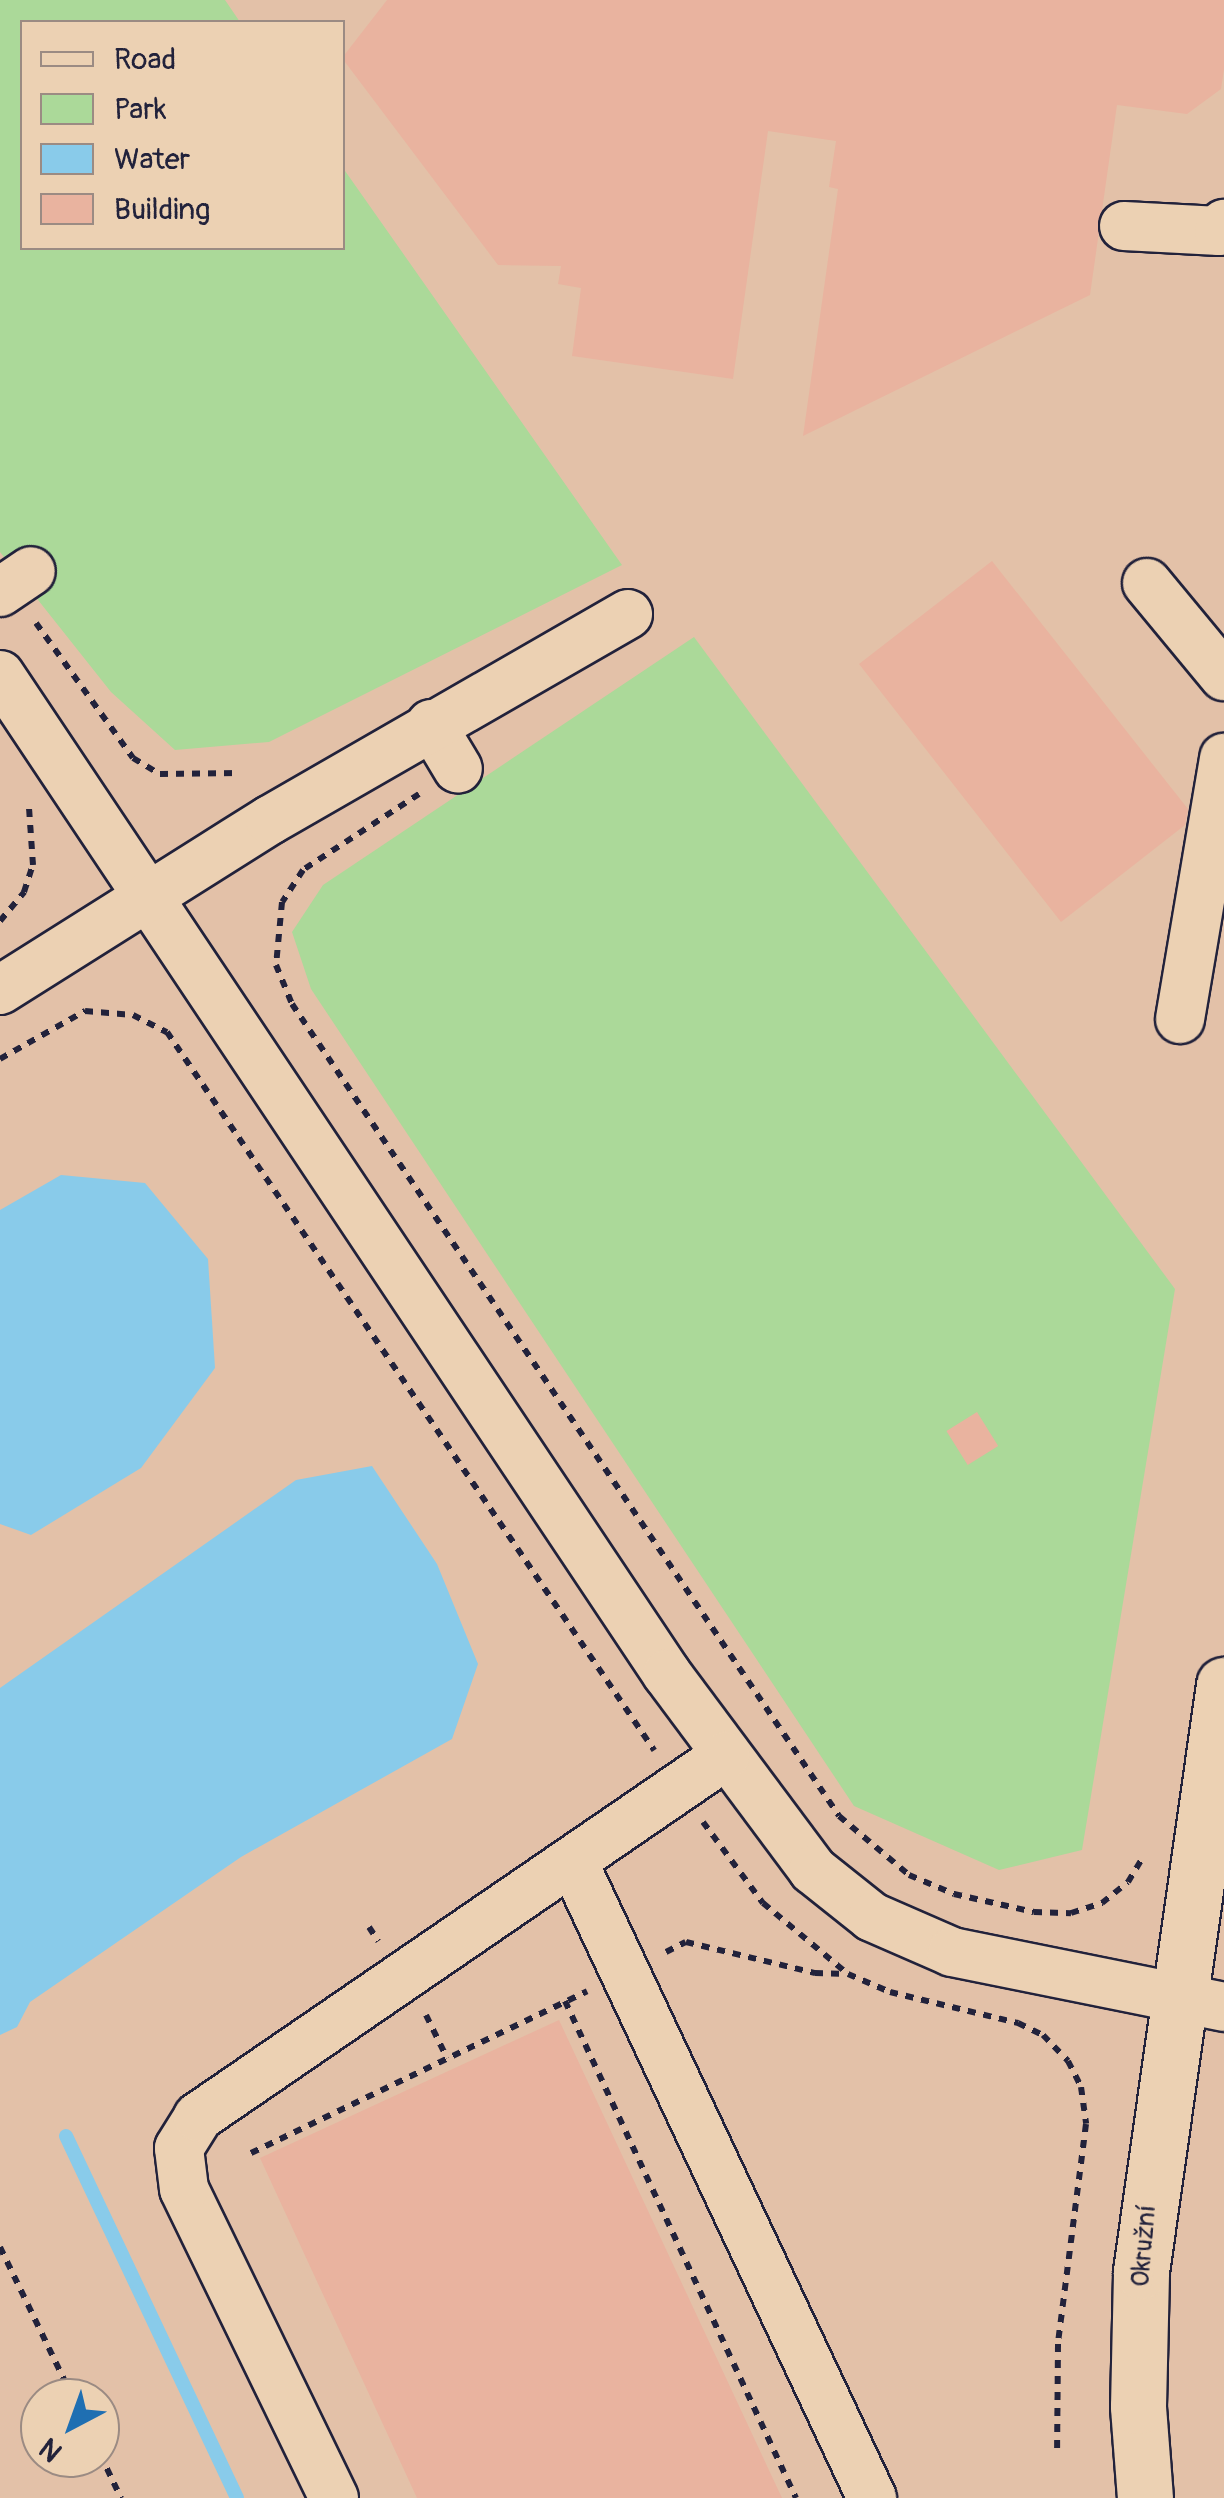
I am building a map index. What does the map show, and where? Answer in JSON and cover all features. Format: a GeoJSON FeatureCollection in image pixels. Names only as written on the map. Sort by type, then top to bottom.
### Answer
{"type":"FeatureCollection","features":[{"type":"Feature","properties":{"kind":"main road","name":"Okružní"},"geometry":{"type":"LineString","coordinates":[[1144,2498],[1138,2406],[1141,2271],[1153,2153],[1204,2002],[1224,1685]]}},
{"type":"Feature","properties":{"kind":"street"},"geometry":{"type":"LineString","coordinates":[[1124,226],[1219,231],[1224,224]]}},
{"type":"Feature","properties":{"kind":"street"},"geometry":{"type":"LineString","coordinates":[[1147,584],[1224,676]]}},
{"type":"Feature","properties":{"kind":"street"},"geometry":{"type":"LineString","coordinates":[[0,990],[149,894],[431,724],[628,614]]}},
{"type":"Feature","properties":{"kind":"street"},"geometry":{"type":"LineString","coordinates":[[0,675],[724,1756],[813,1870],[872,1917],[952,1952],[1204,2002]]}},
{"type":"Feature","properties":{"kind":"street"},"geometry":{"type":"LineString","coordinates":[[431,724],[458,769]]}},
{"type":"Feature","properties":{"kind":"street"},"geometry":{"type":"LineString","coordinates":[[1180,1019],[1224,758]]}},
{"type":"Feature","properties":{"kind":"street"},"geometry":{"type":"LineString","coordinates":[[334,2498],[184,2188],[179,2148],[198,2118],[724,1756]]}},
{"type":"Feature","properties":{"kind":"street"},"geometry":{"type":"LineString","coordinates":[[573,1862],[872,2498]]}},
{"type":"Feature","properties":{"kind":"path"},"geometry":{"type":"LineString","coordinates":[[13,583],[133,758],[160,774],[240,773]]}},
{"type":"Feature","properties":{"kind":"path"},"geometry":{"type":"LineString","coordinates":[[458,769],[300,872],[282,902],[274,933],[276,966],[292,1004],[838,1816],[859,1837],[924,1881],[1034,1912],[1071,1912],[1102,1903],[1128,1882],[1144,1856]]}},
{"type":"Feature","properties":{"kind":"path"},"geometry":{"type":"LineString","coordinates":[[0,921],[24,892],[33,865],[34,832],[24,798]]}},
{"type":"Feature","properties":{"kind":"path"},"geometry":{"type":"LineString","coordinates":[[251,2153],[686,1942],[816,1973],[848,1974]]}},
{"type":"Feature","properties":{"kind":"path"},"geometry":{"type":"LineString","coordinates":[[565,2002],[796,2498]]}},
{"type":"Feature","properties":{"kind":"path"},"geometry":{"type":"LineString","coordinates":[[0,2247],[63,2378]]}},
{"type":"Feature","properties":{"kind":"shaded area"},"geometry":{"type":"Polygon","coordinates":[[[0,0],[1224,0],[1224,2498],[0,2498],[0,0]]]}},
{"type":"Feature","properties":{"kind":"green space"},"geometry":{"type":"Polygon","coordinates":[[[0,0],[225,0],[239,20],[20,20],[20,250],[345,250],[345,171],[622,565],[269,742],[175,750],[111,692],[0,552],[0,0]]]}},
{"type":"Feature","properties":{"kind":"green space"},"geometry":{"type":"Polygon","coordinates":[[[694,637],[1175,1289],[1082,1850],[999,1870],[854,1806],[311,989],[292,932],[323,885],[694,637]]]}},
{"type":"Feature","properties":{"kind":"water"},"geometry":{"type":"Polygon","coordinates":[[[61,1175],[145,1183],[208,1259],[215,1368],[141,1468],[31,1535],[0,1524],[0,1210],[61,1175]]]}},
{"type":"Feature","properties":{"kind":"water"},"geometry":{"type":"Polygon","coordinates":[[[372,1466],[437,1564],[478,1664],[452,1739],[241,1857],[30,2002],[17,2027],[0,2035],[0,1688],[296,1480],[372,1466]]]}},
{"type":"Feature","properties":{"kind":"building"},"geometry":{"type":"Polygon","coordinates":[[[387,0],[1224,0],[1221,89],[1187,114],[1117,105],[1090,295],[803,436],[838,189],[829,187],[836,141],[768,131],[733,379],[572,356],[581,288],[558,284],[561,266],[498,265],[345,62],[345,54],[387,0]]]}},
{"type":"Feature","properties":{"kind":"building"},"geometry":{"type":"Polygon","coordinates":[[[992,561],[1188,809],[1185,825],[1061,922],[859,664],[992,561]]]}},
{"type":"Feature","properties":{"kind":"building"},"geometry":{"type":"Polygon","coordinates":[[[977,1412],[998,1446],[968,1465],[946,1431],[977,1412]]]}},
{"type":"Feature","properties":{"kind":"building"},"geometry":{"type":"Polygon","coordinates":[[[559,2020],[782,2498],[417,2498],[260,2158],[559,2020]]]}},
{"type":"Feature","properties":{"kind":"waterway"},"geometry":{"type":"LineString","coordinates":[[66,2136],[237,2498]]}}]}
